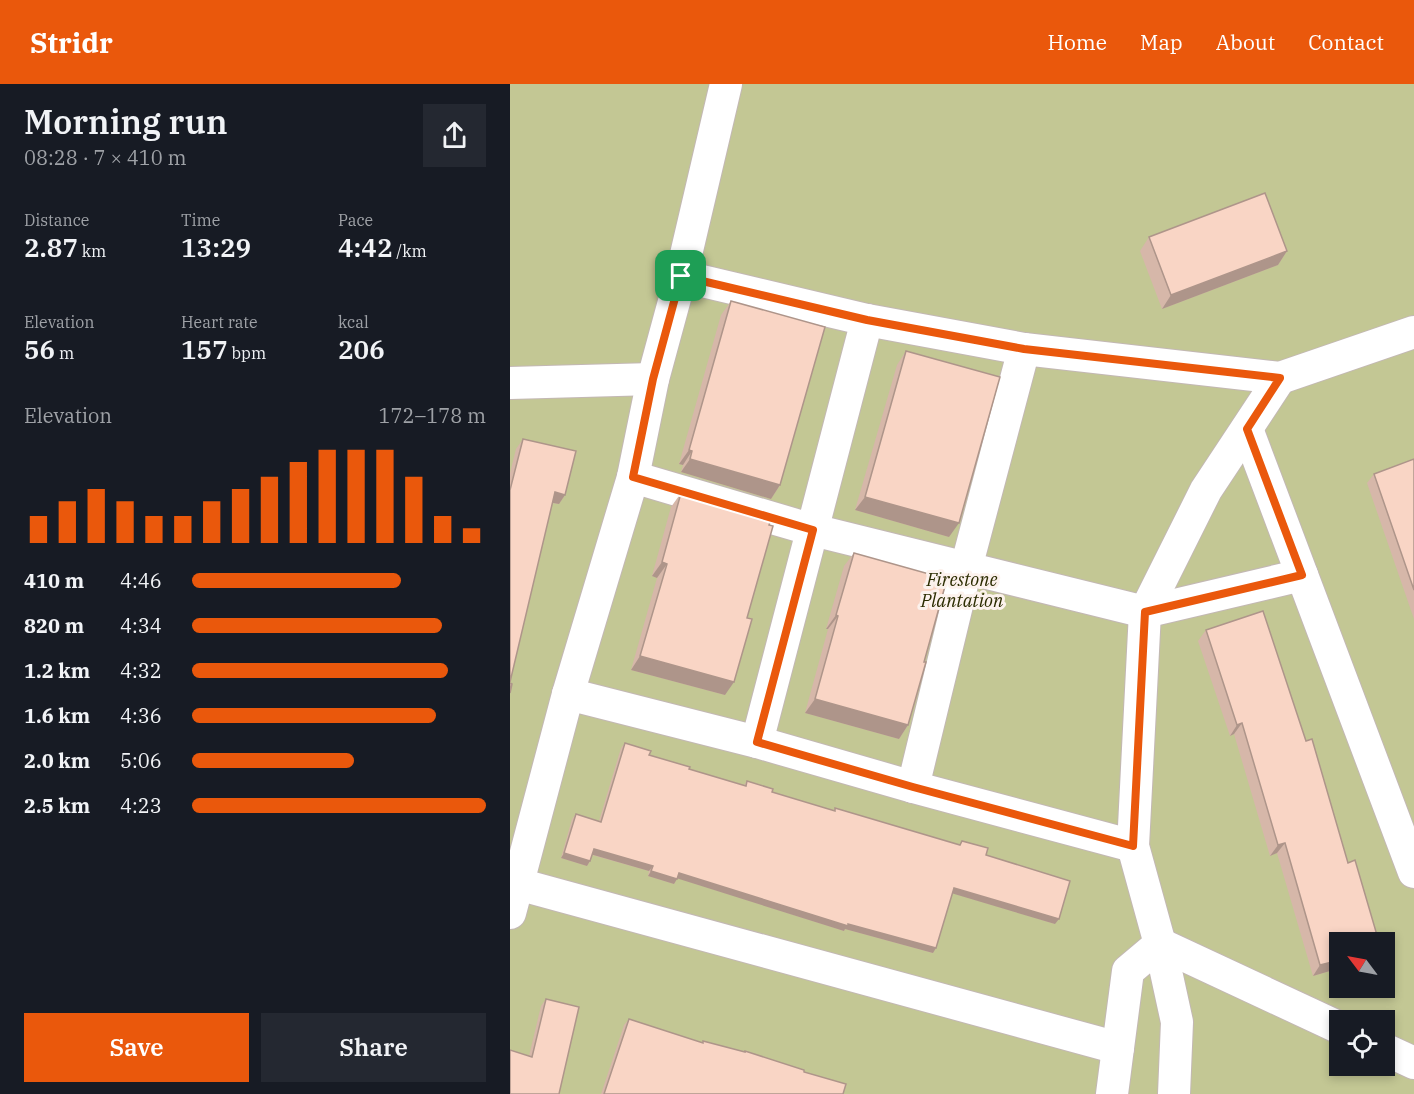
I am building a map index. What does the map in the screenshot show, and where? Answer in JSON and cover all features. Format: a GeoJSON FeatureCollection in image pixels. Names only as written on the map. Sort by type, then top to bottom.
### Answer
{"type":"FeatureCollection","features":[{"type":"Feature","properties":{"kind":"street"},"geometry":{"type":"LineString","coordinates":[[726,84],[681,276],[653,379],[633,477],[568,694],[514,898],[1118,1048]]}},
{"type":"Feature","properties":{"kind":"street"},"geometry":{"type":"LineString","coordinates":[[681,276],[867,320],[1024,349],[1280,378],[1414,332]]}},
{"type":"Feature","properties":{"kind":"street"},"geometry":{"type":"LineString","coordinates":[[757,742],[867,320]]}},
{"type":"Feature","properties":{"kind":"street"},"geometry":{"type":"LineString","coordinates":[[913,787],[966,568],[1024,349]]}},
{"type":"Feature","properties":{"kind":"street"},"geometry":{"type":"LineString","coordinates":[[1197,1094],[1133,846],[1145,612],[1206,490],[1280,378]]}},
{"type":"Feature","properties":{"kind":"street"},"geometry":{"type":"LineString","coordinates":[[510,383],[653,379]]}},
{"type":"Feature","properties":{"kind":"street"},"geometry":{"type":"LineString","coordinates":[[1247,429],[1414,872]]}},
{"type":"Feature","properties":{"kind":"street"},"geometry":{"type":"LineString","coordinates":[[633,477],[813,530],[1145,612],[1302,575]]}},
{"type":"Feature","properties":{"kind":"street"},"geometry":{"type":"LineString","coordinates":[[568,694],[757,742],[1133,846]]}},
{"type":"Feature","properties":{"kind":"street"},"geometry":{"type":"LineString","coordinates":[[1160,944],[1329,1023]]}},
{"type":"Feature","properties":{"kind":"street"},"geometry":{"type":"LineString","coordinates":[[1112,1094],[1128,971],[1160,944]]}},
{"type":"Feature","properties":{"kind":"street"},"geometry":{"type":"LineString","coordinates":[[1174,1094],[1177,1022]]}},
{"type":"Feature","properties":{"kind":"street"},"geometry":{"type":"LineString","coordinates":[[1395,1054],[1414,1063]]}},
{"type":"Feature","properties":{"kind":"green space","name":"Firestone Plantation"},"geometry":{"type":"Polygon","coordinates":[[[510,84],[1414,84],[1414,1094],[510,1094],[510,84]]]}},
{"type":"Feature","properties":{"kind":"building"},"geometry":{"type":"Polygon","coordinates":[[[1265,193],[1287,251],[1171,295],[1149,237],[1265,193]]]}},
{"type":"Feature","properties":{"kind":"building"},"geometry":{"type":"Polygon","coordinates":[[[731,301],[825,327],[780,485],[690,459],[692,451],[689,450],[731,301]]]}},
{"type":"Feature","properties":{"kind":"building"},"geometry":{"type":"Polygon","coordinates":[[[906,351],[1000,377],[959,523],[865,497],[906,351]]]}},
{"type":"Feature","properties":{"kind":"building"},"geometry":{"type":"Polygon","coordinates":[[[523,439],[576,451],[565,495],[555,492],[510,682],[510,490],[523,439]]]}},
{"type":"Feature","properties":{"kind":"building"},"geometry":{"type":"Polygon","coordinates":[[[1414,459],[1414,590],[1374,474],[1414,459]]]}},
{"type":"Feature","properties":{"kind":"building"},"geometry":{"type":"Polygon","coordinates":[[[681,493],[771,520],[769,525],[773,526],[747,618],[752,619],[734,682],[640,656],[667,564],[662,562],[681,493]]]}},
{"type":"Feature","properties":{"kind":"building"},"geometry":{"type":"Polygon","coordinates":[[[854,553],[947,579],[908,725],[815,699],[854,553]]]}},
{"type":"Feature","properties":{"kind":"building"},"geometry":{"type":"Polygon","coordinates":[[[1263,611],[1306,741],[1312,739],[1348,863],[1355,860],[1376,932],[1329,932],[1329,963],[1320,965],[1285,843],[1278,845],[1242,723],[1237,725],[1206,630],[1263,611]]]}},
{"type":"Feature","properties":{"kind":"building"},"geometry":{"type":"Polygon","coordinates":[[[625,743],[651,751],[649,755],[746,786],[747,781],[773,789],[772,792],[835,811],[835,808],[960,845],[962,841],[988,848],[986,855],[1070,881],[1059,919],[954,888],[936,948],[848,924],[848,926],[679,873],[677,879],[651,871],[653,866],[594,849],[590,861],[564,853],[576,814],[601,822],[625,743]]]}},
{"type":"Feature","properties":{"kind":"building"},"geometry":{"type":"Polygon","coordinates":[[[546,999],[579,1007],[559,1094],[510,1094],[510,1050],[532,1057],[546,999]]]}},
{"type":"Feature","properties":{"kind":"building"},"geometry":{"type":"Polygon","coordinates":[[[629,1019],[703,1043],[703,1041],[745,1051],[846,1084],[843,1094],[604,1094],[629,1019]]]}},
{"type":"Feature","properties":{"kind":"route"},"geometry":{"type":"LineString","coordinates":[[681,276],[867,320],[1024,349],[1280,378],[1247,429],[1302,575],[1145,612],[1133,846],[757,742],[813,530],[633,477],[653,379],[681,276]]}}]}
